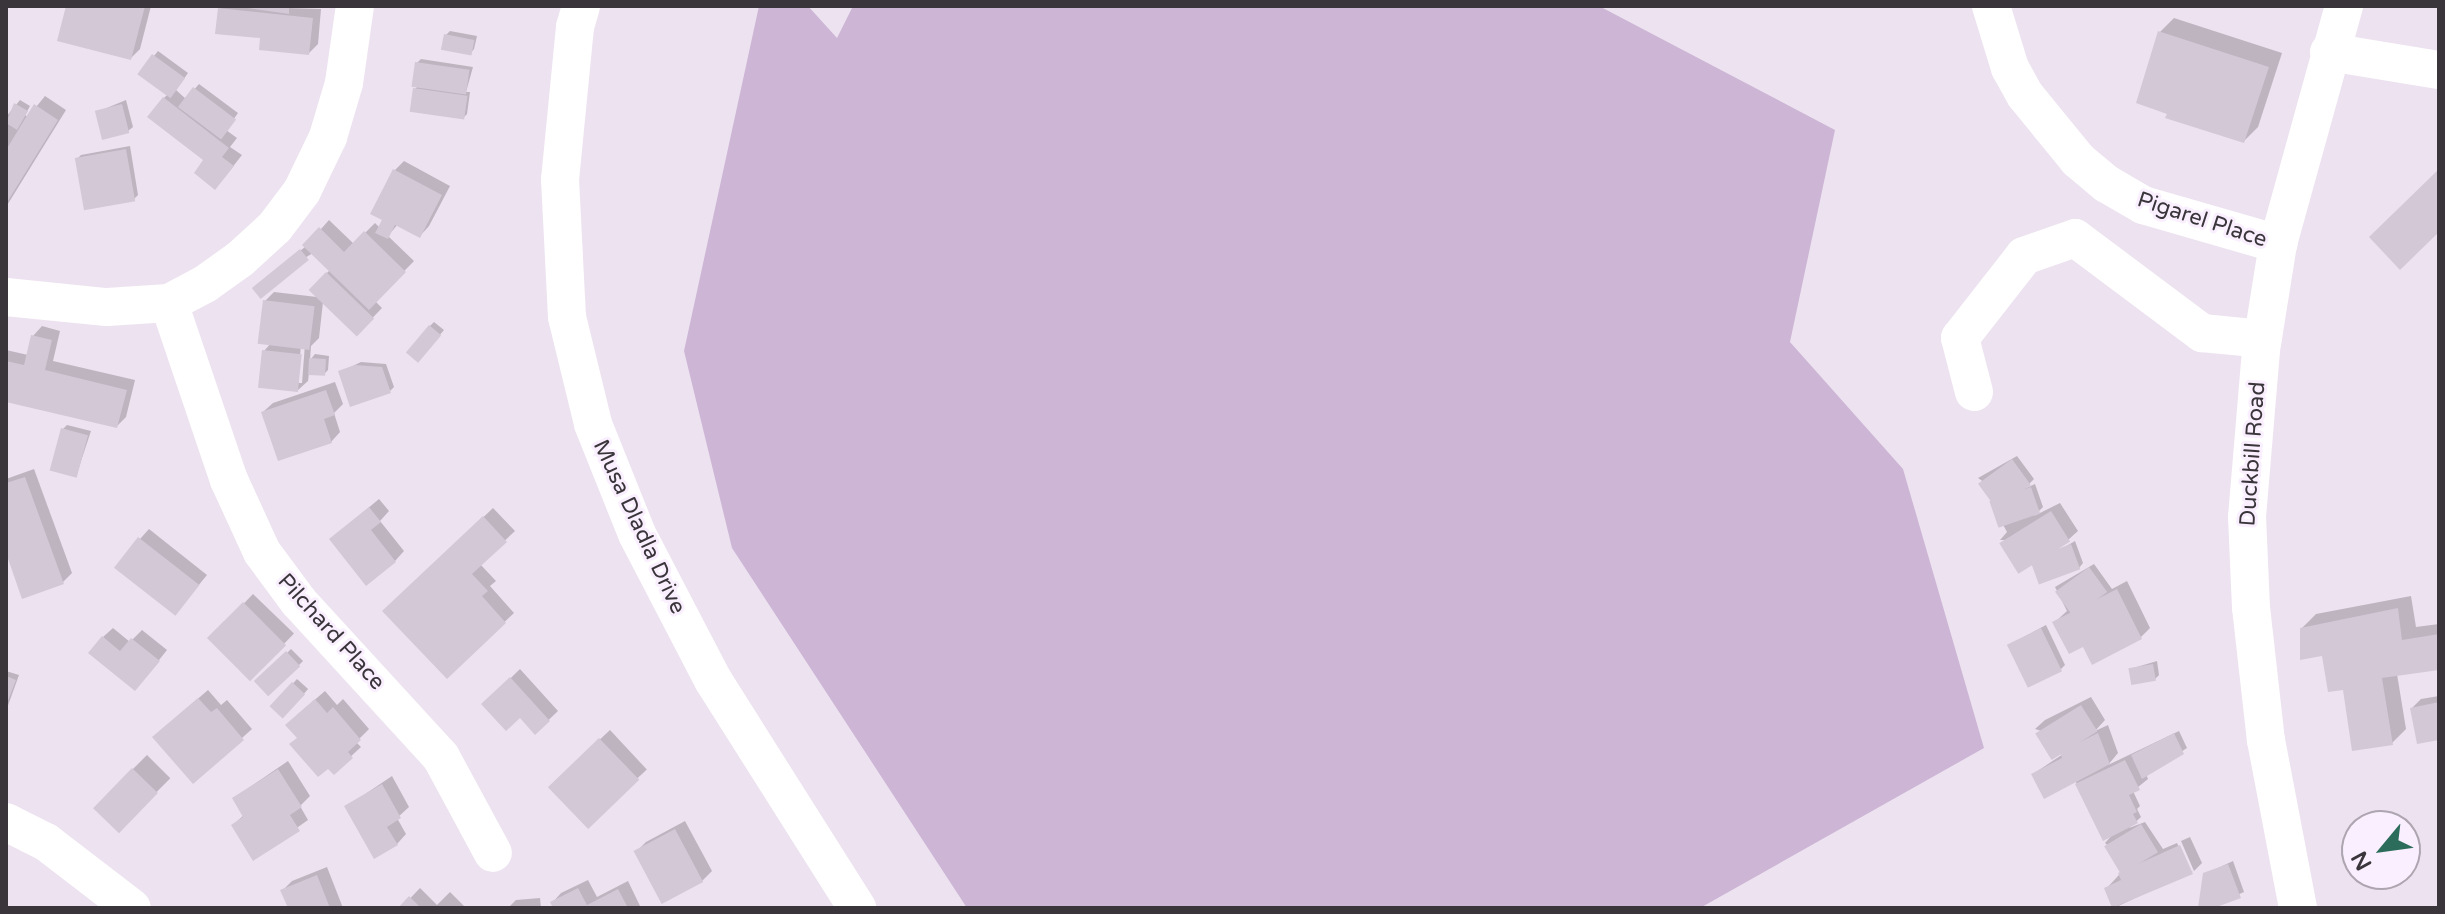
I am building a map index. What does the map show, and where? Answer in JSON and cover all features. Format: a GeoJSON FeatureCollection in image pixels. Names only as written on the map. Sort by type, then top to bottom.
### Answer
{"type":"FeatureCollection","features":[{"type":"Feature","properties":{"kind":"street"},"geometry":{"type":"LineString","coordinates":[[6,297],[107,307],[169,303],[205,284],[240,259],[275,227],[302,191],[328,137],[344,83],[355,6]]}},
{"type":"Feature","properties":{"kind":"street","name":"Musa Dladla Drive"},"geometry":{"type":"LineString","coordinates":[[581,6],[575,27],[560,179],[567,317],[593,424],[637,534],[713,680],[857,908]]}},
{"type":"Feature","properties":{"kind":"street","name":"Pigarel Place"},"geometry":{"type":"LineString","coordinates":[[1991,6],[2010,68],[2025,95],[2078,160],[2107,184],[2143,205],[2278,244]]}},
{"type":"Feature","properties":{"kind":"street","name":"Duckbill Road"},"geometry":{"type":"LineString","coordinates":[[2298,908],[2266,741],[2248,571],[2251,446],[2278,244],[2344,6]]}},
{"type":"Feature","properties":{"kind":"street"},"geometry":{"type":"LineString","coordinates":[[2329,52],[2439,70]]}},
{"type":"Feature","properties":{"kind":"street"},"geometry":{"type":"LineString","coordinates":[[1974,392],[1960,338],[2024,256],[2075,238],[2202,333],[2263,339]]}},
{"type":"Feature","properties":{"kind":"street","name":"Pilchard Place"},"geometry":{"type":"LineString","coordinates":[[169,303],[229,480],[262,552],[299,602],[441,757],[493,853]]}},
{"type":"Feature","properties":{"kind":"street"},"geometry":{"type":"LineString","coordinates":[[6,822],[46,842],[132,908]]}},
{"type":"Feature","properties":{"kind":"shaded area"},"geometry":{"type":"Polygon","coordinates":[[[759,6],[808,6],[837,38],[853,6],[1599,6],[1835,130],[1790,342],[1903,469],[1984,748],[1700,908],[967,908],[732,548],[684,351],[759,6]]]}},
{"type":"Feature","properties":{"kind":"building"},"geometry":{"type":"Polygon","coordinates":[[[66,6],[145,6],[131,60],[57,41],[66,6]]]}},
{"type":"Feature","properties":{"kind":"building"},"geometry":{"type":"Polygon","coordinates":[[[234,6],[289,6],[289,14],[234,6]]]}},
{"type":"Feature","properties":{"kind":"building"},"geometry":{"type":"Polygon","coordinates":[[[218,8],[313,18],[309,55],[259,50],[260,38],[215,34],[218,8]]]}},
{"type":"Feature","properties":{"kind":"building"},"geometry":{"type":"Polygon","coordinates":[[[2158,31],[2269,67],[2244,143],[2165,118],[2167,114],[2136,103],[2158,31]]]}},
{"type":"Feature","properties":{"kind":"building"},"geometry":{"type":"Polygon","coordinates":[[[444,34],[474,40],[471,56],[441,50],[444,34]]]}},
{"type":"Feature","properties":{"kind":"building"},"geometry":{"type":"Polygon","coordinates":[[[152,54],[185,78],[170,98],[137,74],[152,54]]]}},
{"type":"Feature","properties":{"kind":"building"},"geometry":{"type":"Polygon","coordinates":[[[415,62],[469,70],[466,94],[412,87],[415,62]]]}},
{"type":"Feature","properties":{"kind":"building"},"geometry":{"type":"Polygon","coordinates":[[[193,87],[236,119],[221,139],[178,107],[193,87]]]}},
{"type":"Feature","properties":{"kind":"building"},"geometry":{"type":"Polygon","coordinates":[[[413,88],[467,96],[464,119],[410,112],[413,88]]]}},
{"type":"Feature","properties":{"kind":"building"},"geometry":{"type":"Polygon","coordinates":[[[163,97],[229,148],[222,157],[234,166],[215,190],[194,173],[203,160],[147,117],[163,97]]]}},
{"type":"Feature","properties":{"kind":"building"},"geometry":{"type":"Polygon","coordinates":[[[14,103],[28,111],[17,130],[6,123],[14,103]]]}},
{"type":"Feature","properties":{"kind":"building"},"geometry":{"type":"Polygon","coordinates":[[[34,104],[58,120],[6,204],[6,150],[34,104]]]}},
{"type":"Feature","properties":{"kind":"building"},"geometry":{"type":"Polygon","coordinates":[[[122,104],[129,133],[102,140],[95,111],[122,104]]]}},
{"type":"Feature","properties":{"kind":"building"},"geometry":{"type":"Polygon","coordinates":[[[126,149],[135,201],[84,210],[75,158],[126,149]]]}},
{"type":"Feature","properties":{"kind":"building"},"geometry":{"type":"Polygon","coordinates":[[[393,169],[442,195],[420,238],[395,225],[388,239],[375,233],[382,220],[370,214],[393,169]]]}},
{"type":"Feature","properties":{"kind":"building"},"geometry":{"type":"Polygon","coordinates":[[[2439,169],[2439,232],[2400,270],[2369,237],[2439,169]]]}},
{"type":"Feature","properties":{"kind":"building"},"geometry":{"type":"Polygon","coordinates":[[[319,227],[344,252],[364,231],[406,272],[369,310],[302,245],[319,227]]]}},
{"type":"Feature","properties":{"kind":"building"},"geometry":{"type":"Polygon","coordinates":[[[300,249],[309,260],[261,299],[252,288],[300,249]]]}},
{"type":"Feature","properties":{"kind":"building"},"geometry":{"type":"Polygon","coordinates":[[[326,272],[374,319],[357,337],[309,290],[326,272]]]}},
{"type":"Feature","properties":{"kind":"building"},"geometry":{"type":"Polygon","coordinates":[[[263,300],[315,306],[309,350],[258,344],[263,300]]]}},
{"type":"Feature","properties":{"kind":"building"},"geometry":{"type":"Polygon","coordinates":[[[429,325],[441,335],[418,363],[406,353],[429,325]]]}},
{"type":"Feature","properties":{"kind":"building"},"geometry":{"type":"Polygon","coordinates":[[[31,335],[52,340],[45,370],[127,390],[117,428],[6,402],[6,361],[24,365],[31,335]]]}},
{"type":"Feature","properties":{"kind":"building"},"geometry":{"type":"Polygon","coordinates":[[[262,350],[302,354],[298,392],[258,388],[262,350]]]}},
{"type":"Feature","properties":{"kind":"building"},"geometry":{"type":"Polygon","coordinates":[[[309,358],[326,359],[325,376],[308,375],[309,358]]]}},
{"type":"Feature","properties":{"kind":"building"},"geometry":{"type":"Polygon","coordinates":[[[355,365],[382,367],[391,393],[350,407],[338,371],[355,365]]]}},
{"type":"Feature","properties":{"kind":"building"},"geometry":{"type":"Polygon","coordinates":[[[326,390],[335,415],[324,419],[332,443],[278,461],[261,412],[326,390]]]}},
{"type":"Feature","properties":{"kind":"building"},"geometry":{"type":"Polygon","coordinates":[[[61,428],[88,435],[77,478],[50,471],[61,428]]]}},
{"type":"Feature","properties":{"kind":"building"},"geometry":{"type":"Polygon","coordinates":[[[2012,459],[2031,485],[1997,510],[1978,484],[2012,459]]]}},
{"type":"Feature","properties":{"kind":"building"},"geometry":{"type":"Polygon","coordinates":[[[25,477],[64,584],[22,599],[6,553],[6,483],[25,477]]]}},
{"type":"Feature","properties":{"kind":"building"},"geometry":{"type":"Polygon","coordinates":[[[2031,487],[2040,513],[1999,528],[1989,501],[2031,487]]]}},
{"type":"Feature","properties":{"kind":"building"},"geometry":{"type":"Polygon","coordinates":[[[369,507],[381,522],[371,530],[396,562],[366,586],[329,539],[369,507]]]}},
{"type":"Feature","properties":{"kind":"building"},"geometry":{"type":"Polygon","coordinates":[[[2051,511],[2070,542],[2018,574],[1999,543],[2051,511]]]}},
{"type":"Feature","properties":{"kind":"building"},"geometry":{"type":"Polygon","coordinates":[[[483,516],[507,542],[472,574],[488,591],[482,596],[506,623],[447,679],[382,611],[483,516]]]}},
{"type":"Feature","properties":{"kind":"building"},"geometry":{"type":"Polygon","coordinates":[[[138,537],[199,585],[175,616],[114,568],[138,537]]]}},
{"type":"Feature","properties":{"kind":"building"},"geometry":{"type":"Polygon","coordinates":[[[2071,544],[2080,569],[2039,584],[2030,559],[2071,544]]]}},
{"type":"Feature","properties":{"kind":"building"},"geometry":{"type":"Polygon","coordinates":[[[2089,567],[2107,592],[2073,617],[2055,592],[2089,567]]]}},
{"type":"Feature","properties":{"kind":"building"},"geometry":{"type":"Polygon","coordinates":[[[2117,589],[2142,639],[2092,665],[2083,647],[2069,654],[2052,622],[2117,589]]]}},
{"type":"Feature","properties":{"kind":"building"},"geometry":{"type":"Polygon","coordinates":[[[243,602],[286,645],[250,681],[207,638],[243,602]]]}},
{"type":"Feature","properties":{"kind":"building"},"geometry":{"type":"Polygon","coordinates":[[[2398,608],[2402,640],[2439,634],[2439,670],[2382,678],[2393,745],[2352,751],[2343,690],[2328,692],[2322,656],[2300,660],[2300,628],[2398,608]]]}},
{"type":"Feature","properties":{"kind":"building"},"geometry":{"type":"Polygon","coordinates":[[[2041,628],[2062,671],[2028,688],[2007,645],[2041,628]]]}},
{"type":"Feature","properties":{"kind":"building"},"geometry":{"type":"Polygon","coordinates":[[[102,636],[120,651],[131,638],[160,661],[135,691],[88,653],[102,636]]]}},
{"type":"Feature","properties":{"kind":"building"},"geometry":{"type":"Polygon","coordinates":[[[286,651],[300,666],[268,696],[254,681],[286,651]]]}},
{"type":"Feature","properties":{"kind":"building"},"geometry":{"type":"Polygon","coordinates":[[[2153,664],[2156,681],[2131,685],[2128,668],[2153,664]]]}},
{"type":"Feature","properties":{"kind":"building"},"geometry":{"type":"Polygon","coordinates":[[[6,676],[16,680],[6,706],[6,676]]]}},
{"type":"Feature","properties":{"kind":"building"},"geometry":{"type":"Polygon","coordinates":[[[510,677],[550,721],[535,735],[520,718],[506,731],[481,704],[510,677]]]}},
{"type":"Feature","properties":{"kind":"building"},"geometry":{"type":"Polygon","coordinates":[[[292,682],[305,694],[283,718],[269,706],[292,682]]]}},
{"type":"Feature","properties":{"kind":"building"},"geometry":{"type":"Polygon","coordinates":[[[198,698],[211,712],[217,708],[244,740],[193,784],[152,737],[198,698]]]}},
{"type":"Feature","properties":{"kind":"building"},"geometry":{"type":"Polygon","coordinates":[[[315,699],[327,713],[333,707],[361,740],[348,752],[353,758],[334,775],[328,769],[318,777],[289,744],[297,738],[285,725],[315,699]]]}},
{"type":"Feature","properties":{"kind":"building"},"geometry":{"type":"Polygon","coordinates":[[[2439,702],[2439,740],[2417,744],[2410,708],[2439,702]]]}},
{"type":"Feature","properties":{"kind":"building"},"geometry":{"type":"Polygon","coordinates":[[[2081,705],[2097,731],[2052,760],[2035,734],[2081,705]]]}},
{"type":"Feature","properties":{"kind":"building"},"geometry":{"type":"Polygon","coordinates":[[[2098,733],[2110,764],[2044,799],[2031,774],[2062,758],[2060,752],[2098,733]]]}},
{"type":"Feature","properties":{"kind":"building"},"geometry":{"type":"Polygon","coordinates":[[[2174,733],[2184,754],[2142,779],[2131,755],[2174,733]]]}},
{"type":"Feature","properties":{"kind":"building"},"geometry":{"type":"Polygon","coordinates":[[[599,738],[639,780],[588,829],[548,787],[599,738]]]}},
{"type":"Feature","properties":{"kind":"building"},"geometry":{"type":"Polygon","coordinates":[[[2125,760],[2140,790],[2129,795],[2137,812],[2133,814],[2138,823],[2103,841],[2075,784],[2125,760]]]}},
{"type":"Feature","properties":{"kind":"building"},"geometry":{"type":"Polygon","coordinates":[[[132,768],[158,793],[119,833],[93,808],[132,768]]]}},
{"type":"Feature","properties":{"kind":"building"},"geometry":{"type":"Polygon","coordinates":[[[278,769],[302,807],[290,815],[300,831],[253,861],[231,825],[243,817],[232,798],[278,769]]]}},
{"type":"Feature","properties":{"kind":"building"},"geometry":{"type":"Polygon","coordinates":[[[382,784],[401,818],[387,827],[398,845],[374,859],[344,806],[382,784]]]}},
{"type":"Feature","properties":{"kind":"building"},"geometry":{"type":"Polygon","coordinates":[[[2141,824],[2158,852],[2121,874],[2104,846],[2141,824]]]}},
{"type":"Feature","properties":{"kind":"building"},"geometry":{"type":"Polygon","coordinates":[[[675,829],[703,882],[662,904],[634,851],[675,829]]]}},
{"type":"Feature","properties":{"kind":"building"},"geometry":{"type":"Polygon","coordinates":[[[2180,845],[2193,874],[2112,908],[2104,888],[2121,880],[2118,873],[2180,845]]]}},
{"type":"Feature","properties":{"kind":"building"},"geometry":{"type":"Polygon","coordinates":[[[2228,864],[2241,898],[2214,908],[2198,908],[2203,873],[2228,864]]]}},
{"type":"Feature","properties":{"kind":"building"},"geometry":{"type":"Polygon","coordinates":[[[317,875],[330,908],[288,908],[280,890],[317,875]]]}},
{"type":"Feature","properties":{"kind":"building"},"geometry":{"type":"Polygon","coordinates":[[[578,888],[587,905],[618,889],[628,908],[553,908],[550,902],[578,888]]]}},
{"type":"Feature","properties":{"kind":"building"},"geometry":{"type":"Polygon","coordinates":[[[409,896],[421,908],[398,908],[409,896]]]}}]}
